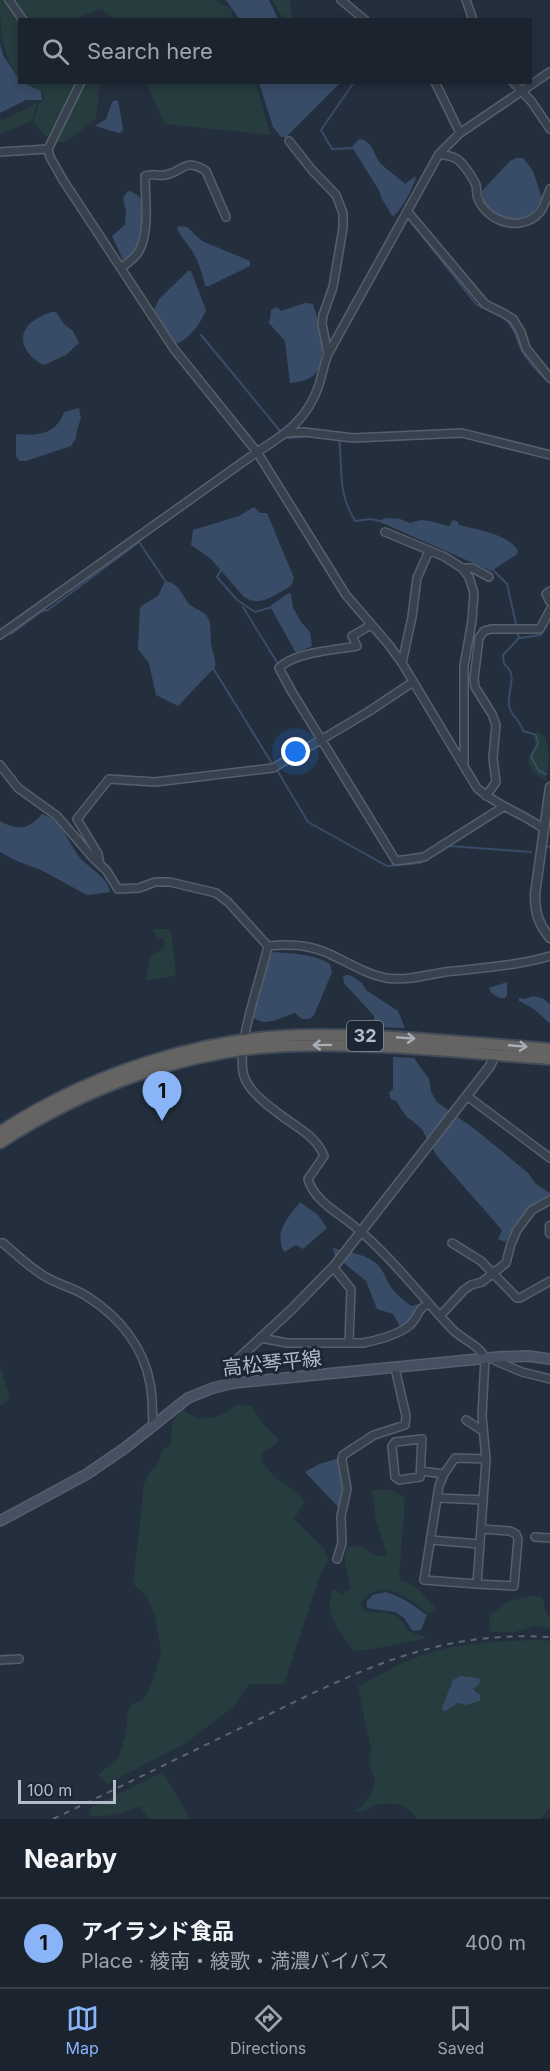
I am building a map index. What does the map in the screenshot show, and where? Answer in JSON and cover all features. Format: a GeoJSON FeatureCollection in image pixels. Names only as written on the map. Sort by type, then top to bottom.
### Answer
{"type":"FeatureCollection","features":[{"type":"Feature","properties":{"kind":"highway","name":"32"},"geometry":{"type":"LineString","coordinates":[[0,1132],[60,1098],[135,1066],[208,1047],[244,1045],[316,1034],[376,1036],[497,1050],[550,1059]]}},
{"type":"Feature","properties":{"kind":"highway","name":"32"},"geometry":{"type":"LineString","coordinates":[[0,1143],[43,1117],[112,1084],[244,1045]]}},
{"type":"Feature","properties":{"kind":"highway","name":"32"},"geometry":{"type":"LineString","coordinates":[[497,1050],[550,1049]]}},
{"type":"Feature","properties":{"kind":"main road","name":"高松琴平線"},"geometry":{"type":"LineString","coordinates":[[0,1521],[87,1474],[125,1448],[188,1398],[206,1390],[234,1383],[489,1358],[528,1356],[550,1359]]}},
{"type":"Feature","properties":{"kind":"street"},"geometry":{"type":"LineString","coordinates":[[9,0],[22,18]]}},
{"type":"Feature","properties":{"kind":"street"},"geometry":{"type":"LineString","coordinates":[[341,0],[363,18]]}},
{"type":"Feature","properties":{"kind":"street"},"geometry":{"type":"LineString","coordinates":[[465,0],[472,18]]}},
{"type":"Feature","properties":{"kind":"street"},"geometry":{"type":"LineString","coordinates":[[0,635],[257,452],[288,433],[310,405],[320,384],[328,354],[439,154],[460,133],[550,72]]}},
{"type":"Feature","properties":{"kind":"street"},"geometry":{"type":"LineString","coordinates":[[48,150],[80,84]]}},
{"type":"Feature","properties":{"kind":"street"},"geometry":{"type":"LineString","coordinates":[[436,84],[460,133]]}},
{"type":"Feature","properties":{"kind":"street"},"geometry":{"type":"LineString","coordinates":[[515,84],[550,129]]}},
{"type":"Feature","properties":{"kind":"street"},"geometry":{"type":"LineString","coordinates":[[289,141],[336,195],[343,213],[343,228],[333,287],[322,324],[328,354]]}},
{"type":"Feature","properties":{"kind":"street"},"geometry":{"type":"LineString","coordinates":[[0,152],[48,150]]}},
{"type":"Feature","properties":{"kind":"street"},"geometry":{"type":"LineString","coordinates":[[48,150],[63,180],[174,349],[257,452],[346,595],[402,663],[477,788],[502,807],[532,820],[544,829]]}},
{"type":"Feature","properties":{"kind":"street"},"geometry":{"type":"LineString","coordinates":[[439,154],[457,159],[475,184],[482,206],[492,216],[504,222],[517,224],[533,220],[541,213],[550,189]]}},
{"type":"Feature","properties":{"kind":"street"},"geometry":{"type":"LineString","coordinates":[[122,267],[135,257],[140,249],[147,211],[145,176],[169,175],[182,166],[191,164],[200,167],[206,171],[226,217]]}},
{"type":"Feature","properties":{"kind":"street"},"geometry":{"type":"LineString","coordinates":[[408,211],[484,304],[513,319],[522,332],[526,348],[550,378]]}},
{"type":"Feature","properties":{"kind":"street"},"geometry":{"type":"LineString","coordinates":[[288,433],[304,432],[353,438],[462,433],[550,455]]}},
{"type":"Feature","properties":{"kind":"street"},"geometry":{"type":"LineString","coordinates":[[385,532],[446,557],[462,568],[469,577],[474,593],[472,621],[464,666],[465,768]]}},
{"type":"Feature","properties":{"kind":"street"},"geometry":{"type":"LineString","coordinates":[[402,663],[412,617],[417,578],[429,551]]}},
{"type":"Feature","properties":{"kind":"street"},"geometry":{"type":"LineString","coordinates":[[462,568],[472,568],[489,577]]}},
{"type":"Feature","properties":{"kind":"street"},"geometry":{"type":"LineString","coordinates":[[550,591],[546,594],[550,602]]}},
{"type":"Feature","properties":{"kind":"street"},"geometry":{"type":"LineString","coordinates":[[486,796],[496,782],[493,758],[496,725],[492,714],[475,687],[479,638],[484,631],[491,629],[540,629],[550,610]]}},
{"type":"Feature","properties":{"kind":"street"},"geometry":{"type":"LineString","coordinates":[[371,625],[352,636],[357,646],[300,656],[283,663],[279,668],[396,861],[424,857],[502,807]]}},
{"type":"Feature","properties":{"kind":"street"},"geometry":{"type":"LineString","coordinates":[[100,864],[98,854],[77,819],[109,779],[155,782],[270,768],[413,682]]}},
{"type":"Feature","properties":{"kind":"street"},"geometry":{"type":"LineString","coordinates":[[0,765],[18,788],[57,816],[100,864],[118,889],[139,888],[155,882],[170,882],[216,893],[228,902],[268,946]]}},
{"type":"Feature","properties":{"kind":"street"},"geometry":{"type":"LineString","coordinates":[[550,787],[535,912],[539,925],[550,938]]}},
{"type":"Feature","properties":{"kind":"street"},"geometry":{"type":"LineString","coordinates":[[268,946],[287,944],[321,950],[374,974],[399,980],[496,965],[528,963],[550,956]]}},
{"type":"Feature","properties":{"kind":"street"},"geometry":{"type":"LineString","coordinates":[[268,946],[241,1060],[244,1078],[271,1108],[297,1126],[321,1148],[324,1156],[309,1175],[309,1183],[320,1198],[390,1260],[457,1334],[495,1361],[522,1372],[550,1379]]}},
{"type":"Feature","properties":{"kind":"street"},"geometry":{"type":"LineString","coordinates":[[234,1383],[234,1365],[334,1266],[490,1066],[497,1050]]}},
{"type":"Feature","properties":{"kind":"street"},"geometry":{"type":"LineString","coordinates":[[467,1096],[550,1158]]}},
{"type":"Feature","properties":{"kind":"street"},"geometry":{"type":"LineString","coordinates":[[440,1316],[464,1290],[493,1274],[506,1263],[517,1230],[532,1210],[550,1200]]}},
{"type":"Feature","properties":{"kind":"street"},"geometry":{"type":"LineString","coordinates":[[550,1226],[550,1233]]}},
{"type":"Feature","properties":{"kind":"street"},"geometry":{"type":"LineString","coordinates":[[0,1243],[47,1278],[87,1296],[121,1324],[134,1343],[145,1368],[150,1384],[153,1425]]}},
{"type":"Feature","properties":{"kind":"street"},"geometry":{"type":"LineString","coordinates":[[452,1243],[476,1257],[517,1298],[550,1281]]}},
{"type":"Feature","properties":{"kind":"street"},"geometry":{"type":"LineString","coordinates":[[334,1266],[351,1289],[349,1342]]}},
{"type":"Feature","properties":{"kind":"street"},"geometry":{"type":"LineString","coordinates":[[261,1338],[286,1343],[375,1341],[403,1330],[415,1320],[422,1306],[429,1304]]}},
{"type":"Feature","properties":{"kind":"street"},"geometry":{"type":"LineString","coordinates":[[477,1584],[486,1459],[482,1403],[489,1358]]}},
{"type":"Feature","properties":{"kind":"street"},"geometry":{"type":"LineString","coordinates":[[337,1559],[342,1543],[341,1516],[347,1489],[343,1455],[374,1435],[405,1425],[406,1416],[395,1368]]}},
{"type":"Feature","properties":{"kind":"street"},"geometry":{"type":"LineString","coordinates":[[466,1420],[483,1431]]}},
{"type":"Feature","properties":{"kind":"street"},"geometry":{"type":"LineString","coordinates":[[422,1439],[420,1471],[420,1477],[399,1480],[395,1477],[392,1446],[395,1442],[422,1439]]}},
{"type":"Feature","properties":{"kind":"street"},"geometry":{"type":"LineString","coordinates":[[481,1529],[510,1531],[516,1534],[518,1539],[514,1586],[424,1580],[439,1486],[444,1474],[455,1458],[486,1459]]}},
{"type":"Feature","properties":{"kind":"street"},"geometry":{"type":"LineString","coordinates":[[420,1471],[444,1474]]}},
{"type":"Feature","properties":{"kind":"street"},"geometry":{"type":"LineString","coordinates":[[438,1498],[483,1500]]}},
{"type":"Feature","properties":{"kind":"street"},"geometry":{"type":"LineString","coordinates":[[535,1537],[550,1538]]}},
{"type":"Feature","properties":{"kind":"street"},"geometry":{"type":"LineString","coordinates":[[431,1540],[480,1544]]}},
{"type":"Feature","properties":{"kind":"street"},"geometry":{"type":"LineString","coordinates":[[0,1660],[19,1659]]}},
{"type":"Feature","properties":{"kind":"green space"},"geometry":{"type":"Polygon","coordinates":[[[0,0],[215,0],[231,9],[234,18],[112,18],[101,9],[80,18],[18,18],[18,76],[9,60],[2,31],[0,0]]]}},
{"type":"Feature","properties":{"kind":"green space"},"geometry":{"type":"Polygon","coordinates":[[[272,0],[290,0],[292,18],[282,18],[272,0]]]}},
{"type":"Feature","properties":{"kind":"green space"},"geometry":{"type":"Polygon","coordinates":[[[29,84],[100,84],[96,119],[63,143],[46,136],[33,122],[39,104],[44,99],[43,92],[29,84]]]}},
{"type":"Feature","properties":{"kind":"green space"},"geometry":{"type":"Polygon","coordinates":[[[146,84],[256,84],[270,135],[165,124],[146,84]]]}},
{"type":"Feature","properties":{"kind":"green space"},"geometry":{"type":"Polygon","coordinates":[[[37,103],[32,121],[0,134],[0,121],[37,103]]]}},
{"type":"Feature","properties":{"kind":"green space"},"geometry":{"type":"Polygon","coordinates":[[[538,731],[545,737],[549,754],[539,754],[549,755],[549,761],[542,761],[549,762],[545,781],[529,766],[529,757],[535,745],[533,736],[538,731]]]}},
{"type":"Feature","properties":{"kind":"green space"},"geometry":{"type":"Polygon","coordinates":[[[153,929],[169,929],[176,975],[146,980],[150,956],[165,947],[163,938],[158,938],[153,929]]]}},
{"type":"Feature","properties":{"kind":"green space"},"geometry":{"type":"Polygon","coordinates":[[[0,1365],[10,1398],[0,1406],[0,1365]]]}},
{"type":"Feature","properties":{"kind":"green space"},"geometry":{"type":"Polygon","coordinates":[[[237,1404],[252,1406],[261,1422],[279,1440],[263,1452],[261,1460],[274,1477],[305,1501],[294,1519],[325,1550],[328,1559],[319,1578],[284,1684],[249,1684],[232,1708],[186,1743],[107,1784],[98,1775],[119,1757],[127,1729],[127,1715],[132,1704],[143,1700],[153,1681],[161,1652],[155,1617],[147,1596],[133,1584],[144,1484],[149,1472],[157,1466],[162,1451],[171,1443],[172,1422],[183,1409],[203,1419],[218,1416],[237,1404]]]}},
{"type":"Feature","properties":{"kind":"green space"},"geometry":{"type":"Polygon","coordinates":[[[372,1490],[391,1490],[405,1498],[399,1579],[415,1586],[436,1608],[429,1614],[394,1591],[381,1589],[375,1591],[360,1603],[364,1611],[395,1615],[408,1631],[428,1638],[354,1651],[334,1622],[330,1598],[333,1589],[342,1594],[351,1589],[344,1559],[347,1547],[361,1546],[376,1556],[387,1555],[376,1521],[372,1490]]]}},
{"type":"Feature","properties":{"kind":"green space"},"geometry":{"type":"Polygon","coordinates":[[[530,1596],[542,1597],[546,1613],[550,1617],[550,1629],[535,1626],[515,1632],[491,1632],[489,1615],[510,1601],[530,1596]]]}},
{"type":"Feature","properties":{"kind":"green space"},"geometry":{"type":"Polygon","coordinates":[[[550,1641],[550,1808],[541,1819],[417,1819],[405,1807],[388,1804],[377,1805],[363,1811],[354,1811],[362,1806],[371,1794],[375,1781],[370,1764],[371,1749],[358,1686],[427,1653],[491,1642],[550,1641]],[[461,1676],[448,1711],[453,1704],[470,1703],[479,1693],[473,1689],[479,1685],[480,1680],[461,1676]]]}},
{"type":"Feature","properties":{"kind":"green space"},"geometry":{"type":"Polygon","coordinates":[[[163,1772],[190,1819],[153,1819],[147,1817],[140,1806],[122,1813],[90,1815],[90,1808],[163,1772]]]}},
{"type":"Feature","properties":{"kind":"water"},"geometry":{"type":"Polygon","coordinates":[[[226,0],[269,0],[278,18],[238,18],[226,0]]]}},
{"type":"Feature","properties":{"kind":"water"},"geometry":{"type":"Polygon","coordinates":[[[0,43],[3,55],[18,78],[18,84],[27,84],[41,91],[42,100],[26,100],[0,113],[0,43]]]}},
{"type":"Feature","properties":{"kind":"water"},"geometry":{"type":"Polygon","coordinates":[[[260,84],[339,84],[286,137],[281,137],[273,127],[260,84]]]}},
{"type":"Feature","properties":{"kind":"water"},"geometry":{"type":"Polygon","coordinates":[[[116,100],[122,132],[95,126],[106,119],[112,102],[116,100]]]}},
{"type":"Feature","properties":{"kind":"water"},"geometry":{"type":"Polygon","coordinates":[[[359,139],[368,142],[381,164],[405,184],[416,176],[408,197],[394,216],[391,215],[380,192],[352,147],[359,139]]]}},
{"type":"Feature","properties":{"kind":"water"},"geometry":{"type":"Polygon","coordinates":[[[523,158],[533,171],[542,198],[534,212],[525,218],[513,220],[497,218],[483,201],[482,191],[510,161],[523,158]]]}},
{"type":"Feature","properties":{"kind":"water"},"geometry":{"type":"Polygon","coordinates":[[[128,191],[138,196],[144,205],[138,250],[126,261],[123,260],[112,236],[125,225],[126,211],[123,198],[128,191]]]}},
{"type":"Feature","properties":{"kind":"water"},"geometry":{"type":"Polygon","coordinates":[[[178,226],[187,227],[202,241],[250,261],[250,266],[205,286],[196,258],[177,229],[178,226]]]}},
{"type":"Feature","properties":{"kind":"water"},"geometry":{"type":"Polygon","coordinates":[[[188,271],[191,271],[206,310],[194,330],[185,339],[175,344],[153,312],[159,299],[188,271]]]}},
{"type":"Feature","properties":{"kind":"water"},"geometry":{"type":"Polygon","coordinates":[[[305,303],[313,304],[322,342],[321,361],[318,370],[311,378],[290,383],[285,341],[268,322],[271,310],[277,307],[281,311],[305,303]]]}},
{"type":"Feature","properties":{"kind":"water"},"geometry":{"type":"Polygon","coordinates":[[[51,312],[56,312],[64,324],[73,331],[79,343],[66,355],[44,365],[34,359],[26,349],[23,338],[29,324],[51,312]]]}},
{"type":"Feature","properties":{"kind":"water"},"geometry":{"type":"Polygon","coordinates":[[[79,408],[81,418],[76,438],[71,446],[26,461],[20,461],[16,457],[16,434],[31,435],[51,430],[61,420],[64,412],[79,408]]]}},
{"type":"Feature","properties":{"kind":"water"},"geometry":{"type":"Polygon","coordinates":[[[254,507],[260,513],[267,513],[294,578],[291,586],[261,601],[249,600],[243,596],[211,559],[191,545],[193,530],[239,516],[254,507]]]}},
{"type":"Feature","properties":{"kind":"water"},"geometry":{"type":"Polygon","coordinates":[[[386,518],[400,519],[410,523],[421,520],[430,521],[449,526],[453,520],[457,521],[459,525],[500,537],[514,545],[518,551],[516,555],[491,571],[380,522],[386,518]]]}},
{"type":"Feature","properties":{"kind":"water"},"geometry":{"type":"Polygon","coordinates":[[[165,581],[176,586],[190,605],[207,617],[215,662],[215,667],[178,706],[156,695],[149,663],[138,649],[140,607],[158,596],[165,581]]]}},
{"type":"Feature","properties":{"kind":"water"},"geometry":{"type":"Polygon","coordinates":[[[289,593],[293,608],[310,632],[312,646],[296,653],[271,608],[271,605],[289,593]]]}},
{"type":"Feature","properties":{"kind":"water"},"geometry":{"type":"Polygon","coordinates":[[[42,814],[56,822],[82,860],[103,878],[110,892],[87,895],[41,870],[0,852],[0,821],[22,827],[32,823],[42,814]]]}},
{"type":"Feature","properties":{"kind":"water"},"geometry":{"type":"Polygon","coordinates":[[[273,952],[310,956],[330,964],[332,972],[314,1015],[310,1019],[302,1019],[295,1013],[262,1022],[252,1016],[269,955],[273,952]]]}},
{"type":"Feature","properties":{"kind":"water"},"geometry":{"type":"Polygon","coordinates":[[[346,975],[362,983],[366,990],[398,1011],[405,1028],[374,1027],[374,1016],[344,983],[343,977],[346,975]]]}},
{"type":"Feature","properties":{"kind":"water"},"geometry":{"type":"Polygon","coordinates":[[[507,982],[505,998],[495,996],[489,988],[507,982]]]}},
{"type":"Feature","properties":{"kind":"water"},"geometry":{"type":"Polygon","coordinates":[[[533,996],[542,998],[550,1004],[550,1024],[534,1009],[519,1001],[519,998],[533,996]]]}},
{"type":"Feature","properties":{"kind":"water"},"geometry":{"type":"Polygon","coordinates":[[[393,1057],[414,1058],[429,1079],[431,1092],[437,1102],[476,1130],[528,1173],[536,1184],[550,1193],[550,1198],[542,1201],[524,1216],[505,1242],[498,1239],[502,1230],[437,1156],[421,1128],[406,1116],[396,1101],[391,1099],[389,1093],[393,1089],[393,1057]]]}},
{"type":"Feature","properties":{"kind":"water"},"geometry":{"type":"Polygon","coordinates":[[[300,1202],[318,1215],[327,1228],[303,1249],[296,1245],[284,1252],[280,1238],[281,1231],[300,1202]]]}},
{"type":"Feature","properties":{"kind":"water"},"geometry":{"type":"Polygon","coordinates":[[[333,1248],[373,1261],[380,1267],[391,1287],[400,1297],[411,1306],[422,1303],[408,1323],[401,1328],[393,1314],[377,1309],[366,1281],[335,1256],[333,1248]]]}},
{"type":"Feature","properties":{"kind":"water"},"geometry":{"type":"Polygon","coordinates":[[[340,1458],[344,1488],[339,1508],[305,1472],[319,1464],[340,1458]]]}},
{"type":"Feature","properties":{"kind":"water"},"geometry":{"type":"Polygon","coordinates":[[[386,1592],[404,1599],[427,1615],[421,1630],[413,1631],[404,1618],[395,1612],[367,1608],[367,1601],[373,1595],[386,1592]]]}},
{"type":"Feature","properties":{"kind":"water"},"geometry":{"type":"Polygon","coordinates":[[[461,1676],[480,1680],[479,1685],[473,1689],[480,1695],[480,1701],[466,1705],[458,1703],[444,1712],[442,1708],[453,1680],[461,1676]]]}},
{"type":"Feature","properties":{"kind":"waterway"},"geometry":{"type":"LineString","coordinates":[[353,84],[321,130],[332,149],[353,148]]}},
{"type":"Feature","properties":{"kind":"waterway"},"geometry":{"type":"LineString","coordinates":[[411,222],[476,304],[508,322],[525,355],[550,383]]}},
{"type":"Feature","properties":{"kind":"waterway"},"geometry":{"type":"LineString","coordinates":[[201,335],[281,432]]}},
{"type":"Feature","properties":{"kind":"waterway"},"geometry":{"type":"LineString","coordinates":[[288,438],[312,436]]}},
{"type":"Feature","properties":{"kind":"waterway"},"geometry":{"type":"LineString","coordinates":[[339,438],[343,490],[349,510],[355,521],[371,519],[380,521]]}},
{"type":"Feature","properties":{"kind":"waterway"},"geometry":{"type":"LineString","coordinates":[[11,634],[42,611],[48,610],[139,542],[166,582]]}},
{"type":"Feature","properties":{"kind":"waterway"},"geometry":{"type":"LineString","coordinates":[[491,568],[507,584],[516,624]]}},
{"type":"Feature","properties":{"kind":"waterway"},"geometry":{"type":"LineString","coordinates":[[221,570],[217,577],[237,600],[255,612],[272,607]]}},
{"type":"Feature","properties":{"kind":"waterway"},"geometry":{"type":"LineString","coordinates":[[243,607],[278,664]]}},
{"type":"Feature","properties":{"kind":"waterway"},"geometry":{"type":"LineString","coordinates":[[520,638],[541,635],[550,619]]}},
{"type":"Feature","properties":{"kind":"waterway"},"geometry":{"type":"LineString","coordinates":[[518,634],[519,638],[503,655],[504,664],[512,678],[509,705],[523,731],[536,735],[538,744],[531,757],[539,771],[546,774]]}},
{"type":"Feature","properties":{"kind":"waterway"},"geometry":{"type":"LineString","coordinates":[[213,668],[273,765]]}},
{"type":"Feature","properties":{"kind":"waterway"},"geometry":{"type":"LineString","coordinates":[[283,668],[322,735]]}},
{"type":"Feature","properties":{"kind":"waterway"},"geometry":{"type":"LineString","coordinates":[[277,770],[308,822],[387,866],[420,863],[450,846],[531,852]]}},
{"type":"Feature","properties":{"kind":"railway"},"geometry":{"type":"LineString","coordinates":[[53,1819],[321,1689],[392,1660],[467,1641],[507,1637],[550,1637]]}},
{"type":"Feature","properties":{"kind":"place","name":"アイランド食品"},"geometry":{"type":"Point","coordinates":[162,1121]}}]}
